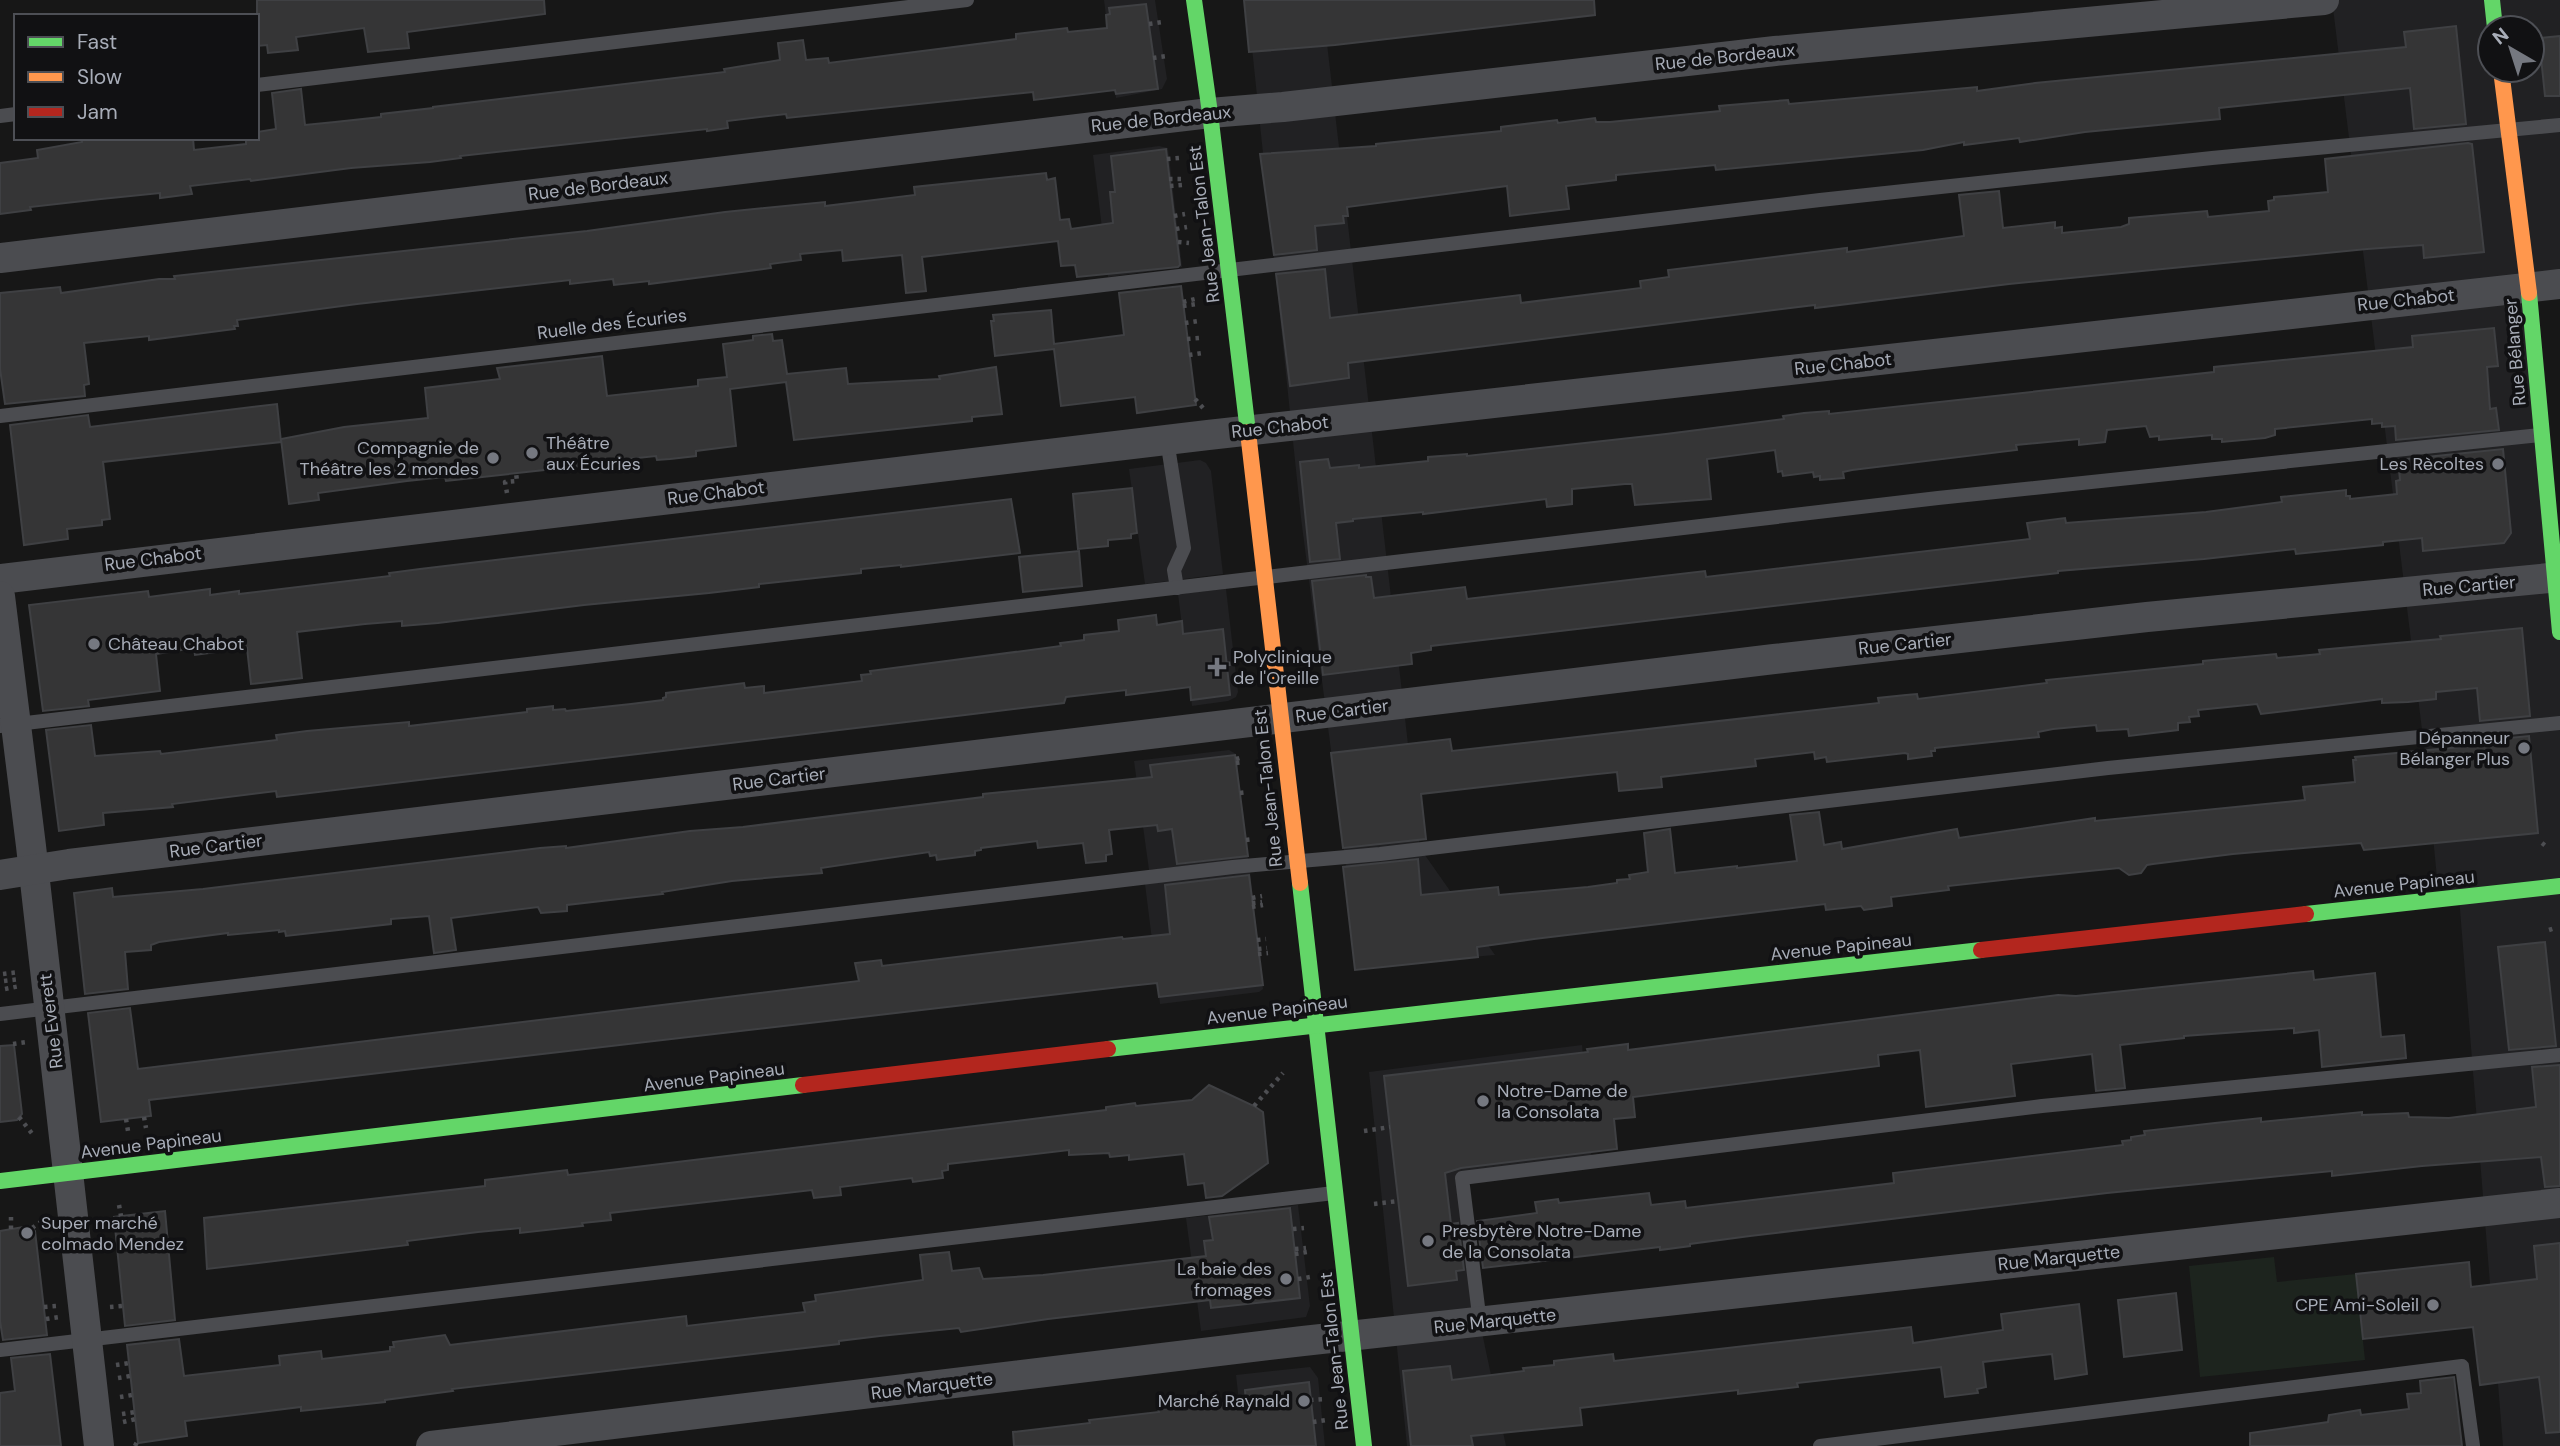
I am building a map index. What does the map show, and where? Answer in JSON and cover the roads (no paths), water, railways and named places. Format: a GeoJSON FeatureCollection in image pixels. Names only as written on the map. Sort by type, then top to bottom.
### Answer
{"type":"FeatureCollection","features":[{"type":"Feature","properties":{"kind":"main road","name":"Rue Jean-Talon Est"},"geometry":{"type":"LineString","coordinates":[[1194,0],[1248,431],[1364,1446]]}},
{"type":"Feature","properties":{"kind":"main road","name":"Rue Bélanger"},"geometry":{"type":"LineString","coordinates":[[2503,84],[2529,287],[2560,632]]}},
{"type":"Feature","properties":{"kind":"main road","name":"Avenue Papineau"},"geometry":{"type":"LineString","coordinates":[[0,1181],[1316,1024],[2560,886]]}},
{"type":"Feature","properties":{"kind":"street","name":"Rue de Bordeaux"},"geometry":{"type":"LineString","coordinates":[[0,258],[1210,113],[1789,50],[2324,0]]}},
{"type":"Feature","properties":{"kind":"street","name":"Rue Chabot"},"geometry":{"type":"LineString","coordinates":[[0,579],[1167,440],[2560,284]]}},
{"type":"Feature","properties":{"kind":"street","name":"Rue Cartier"},"geometry":{"type":"LineString","coordinates":[[0,875],[1279,719],[2147,617],[2557,577]]}},
{"type":"Feature","properties":{"kind":"street","name":"Rue Everett"},"geometry":{"type":"LineString","coordinates":[[0,596],[8,725],[34,870],[99,1446]]}},
{"type":"Feature","properties":{"kind":"street","name":"Rue Marquette"},"geometry":{"type":"LineString","coordinates":[[431,1446],[1352,1336],[2560,1203]]}},
{"type":"Feature","properties":{"kind":"lane"},"geometry":{"type":"LineString","coordinates":[[259,85],[967,0]]}},
{"type":"Feature","properties":{"kind":"lane","name":"Ruelle des Écuries"},"geometry":{"type":"LineString","coordinates":[[0,416],[1047,293],[1228,269],[1993,181],[2560,125]]}},
{"type":"Feature","properties":{"kind":"lane"},"geometry":{"type":"LineString","coordinates":[[8,725],[1938,498],[2541,435]]}},
{"type":"Feature","properties":{"kind":"lane"},"geometry":{"type":"LineString","coordinates":[[1167,440],[1184,548],[1174,570],[1177,588]]}},
{"type":"Feature","properties":{"kind":"lane"},"geometry":{"type":"LineString","coordinates":[[0,1014],[2108,768],[2560,723]]}},
{"type":"Feature","properties":{"kind":"lane"},"geometry":{"type":"LineString","coordinates":[[1480,1323],[1462,1178],[2042,1106],[2560,1055]]}},
{"type":"Feature","properties":{"kind":"lane"},"geometry":{"type":"LineString","coordinates":[[0,1350],[1335,1193]]}},
{"type":"Feature","properties":{"kind":"lane"},"geometry":{"type":"LineString","coordinates":[[1820,1446],[2462,1366],[2473,1446]]}},
{"type":"Feature","properties":{"kind":"place","name":"Théâtre aux Écuries"},"geometry":{"type":"Point","coordinates":[532,453]}},
{"type":"Feature","properties":{"kind":"place","name":"Compagnie de Théâtre les 2 mondes"},"geometry":{"type":"Point","coordinates":[493,458]}},
{"type":"Feature","properties":{"kind":"place","name":"Les Rècoltes"},"geometry":{"type":"Point","coordinates":[2498,464]}},
{"type":"Feature","properties":{"kind":"place","name":"Château Chabot"},"geometry":{"type":"Point","coordinates":[94,644]}},
{"type":"Feature","properties":{"kind":"place","name":"Polyclinique de l'Oreille"},"geometry":{"type":"Point","coordinates":[1217,667]}},
{"type":"Feature","properties":{"kind":"place","name":"Dépanneur Bélanger Plus"},"geometry":{"type":"Point","coordinates":[2524,748]}},
{"type":"Feature","properties":{"kind":"place","name":"Notre-Dame de la Consolata"},"geometry":{"type":"Point","coordinates":[1483,1101]}},
{"type":"Feature","properties":{"kind":"place","name":"Super marché colmado Mendez"},"geometry":{"type":"Point","coordinates":[27,1233]}},
{"type":"Feature","properties":{"kind":"place","name":"Presbytère Notre-Dame de la Consolata"},"geometry":{"type":"Point","coordinates":[1428,1241]}},
{"type":"Feature","properties":{"kind":"place","name":"La baie des fromages"},"geometry":{"type":"Point","coordinates":[1286,1279]}},
{"type":"Feature","properties":{"kind":"place","name":"CPE Ami-Soleil"},"geometry":{"type":"Point","coordinates":[2433,1305]}},
{"type":"Feature","properties":{"kind":"place","name":"Marché Raynald"},"geometry":{"type":"Point","coordinates":[1304,1401]}}]}
